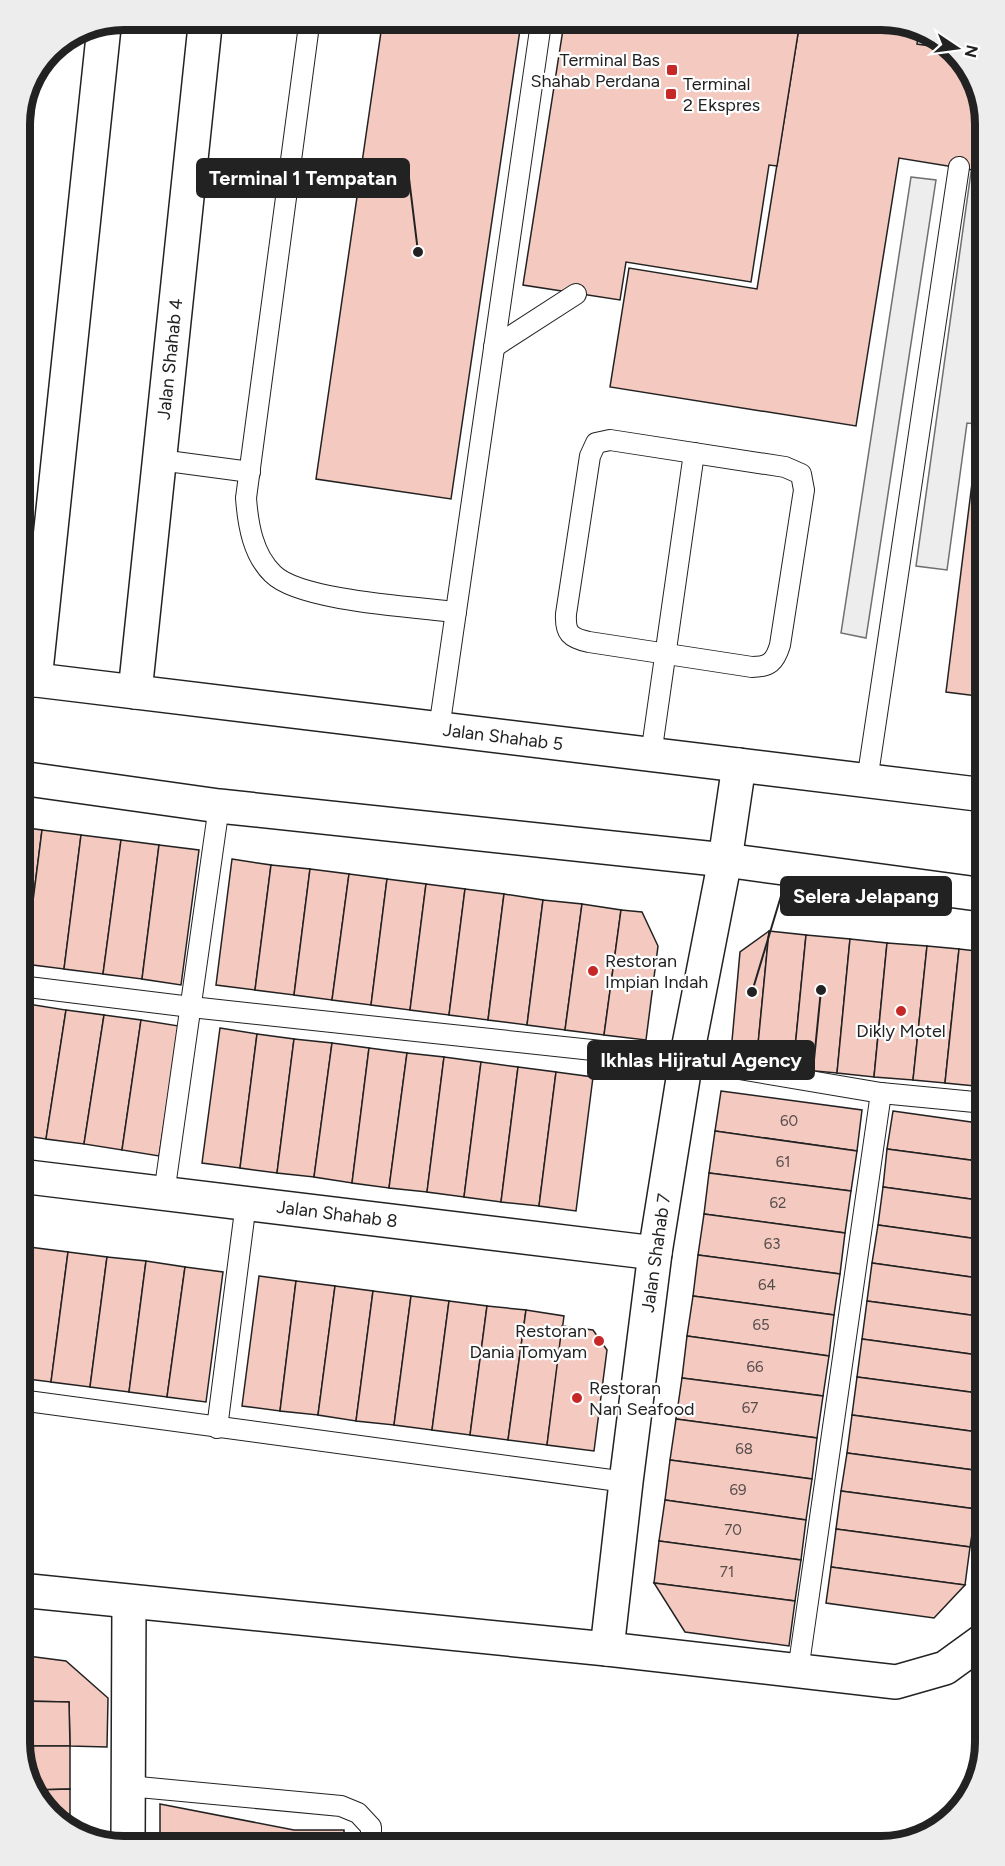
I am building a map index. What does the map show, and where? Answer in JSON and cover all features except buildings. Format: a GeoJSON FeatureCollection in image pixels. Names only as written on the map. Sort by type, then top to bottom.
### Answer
{"type":"FeatureCollection","features":[{"type":"Feature","properties":{"kind":"street","name":"Jalan Shahab 4"},"geometry":{"type":"LineString","coordinates":[[135,692],[205,30]]}},
{"type":"Feature","properties":{"kind":"street"},"geometry":{"type":"LineString","coordinates":[[30,654],[103,33]]}},
{"type":"Feature","properties":{"kind":"street","name":"Jalan Shahab 5"},"geometry":{"type":"LineString","coordinates":[[30,679],[975,794]]}},
{"type":"Feature","properties":{"kind":"street","name":"Jalan Shahab 7"},"geometry":{"type":"LineString","coordinates":[[607,1648],[655,1253],[686,1060],[725,860],[739,765]]}},
{"type":"Feature","properties":{"kind":"street"},"geometry":{"type":"LineString","coordinates":[[30,779],[219,806],[725,860],[975,894]]}},
{"type":"Feature","properties":{"kind":"street","name":"Jalan Shahab 8"},"geometry":{"type":"LineString","coordinates":[[30,1177],[655,1253]]}},
{"type":"Feature","properties":{"kind":"street"},"geometry":{"type":"LineString","coordinates":[[30,1591],[607,1648],[896,1682],[945,1668],[975,1647]]}},
{"type":"Feature","properties":{"kind":"street"},"geometry":{"type":"LineString","coordinates":[[128,1836],[129,1602]]}},
{"type":"Feature","properties":{"kind":"lane"},"geometry":{"type":"LineString","coordinates":[[308,30],[246,498],[249,528],[258,552],[273,574],[296,588],[329,596],[456,612]]}},
{"type":"Feature","properties":{"kind":"lane"},"geometry":{"type":"LineString","coordinates":[[439,729],[540,30]]}},
{"type":"Feature","properties":{"kind":"lane"},"geometry":{"type":"LineString","coordinates":[[867,781],[959,167]]}},
{"type":"Feature","properties":{"kind":"lane"},"geometry":{"type":"LineString","coordinates":[[494,347],[576,294]]}},
{"type":"Feature","properties":{"kind":"lane"},"geometry":{"type":"LineString","coordinates":[[610,440],[694,453],[794,470],[801,474],[804,490],[780,645],[772,663],[764,667],[578,640],[565,626],[590,456],[596,443],[610,440]]}},
{"type":"Feature","properties":{"kind":"lane"},"geometry":{"type":"LineString","coordinates":[[651,755],[694,453]]}},
{"type":"Feature","properties":{"kind":"lane"},"geometry":{"type":"LineString","coordinates":[[160,460],[250,472]]}},
{"type":"Feature","properties":{"kind":"lane"},"geometry":{"type":"LineString","coordinates":[[164,1194],[219,806]]}},
{"type":"Feature","properties":{"kind":"lane"},"geometry":{"type":"LineString","coordinates":[[30,987],[191,1007],[686,1060],[881,1093],[975,1102]]}},
{"type":"Feature","properties":{"kind":"lane"},"geometry":{"type":"LineString","coordinates":[[798,1671],[881,1093]]}},
{"type":"Feature","properties":{"kind":"lane"},"geometry":{"type":"LineString","coordinates":[[217,1428],[246,1203]]}},
{"type":"Feature","properties":{"kind":"lane"},"geometry":{"type":"LineString","coordinates":[[30,1402],[626,1482]]}},
{"type":"Feature","properties":{"kind":"lane"},"geometry":{"type":"LineString","coordinates":[[128,1786],[341,1806],[358,1813],[371,1827],[371,1836]]}},
{"type":"Feature","properties":{"kind":"shaded area"},"geometry":{"type":"Polygon","coordinates":[[[971,172],[975,173],[975,424],[967,423],[947,570],[916,566],[971,172]]]}},
{"type":"Feature","properties":{"kind":"shaded area"},"geometry":{"type":"Polygon","coordinates":[[[911,177],[936,180],[866,638],[841,633],[911,177]]]}},
{"type":"Feature","properties":{"kind":"place","name":"Terminal Bas Shahab Perdana"},"geometry":{"type":"Point","coordinates":[672,70]}},
{"type":"Feature","properties":{"kind":"place","name":"Terminal 2 Ekspres"},"geometry":{"type":"Point","coordinates":[671,94]}},
{"type":"Feature","properties":{"kind":"place","name":"Terminal 1 Tempatan"},"geometry":{"type":"Point","coordinates":[418,252]}},
{"type":"Feature","properties":{"kind":"place","name":"Restoran Impian Indah"},"geometry":{"type":"Point","coordinates":[593,971]}},
{"type":"Feature","properties":{"kind":"place","name":"Ikhlas Hijratul Agency"},"geometry":{"type":"Point","coordinates":[821,990]}},
{"type":"Feature","properties":{"kind":"place","name":"Selera Jelapang"},"geometry":{"type":"Point","coordinates":[752,992]}},
{"type":"Feature","properties":{"kind":"place","name":"Dikly Motel"},"geometry":{"type":"Point","coordinates":[901,1011]}},
{"type":"Feature","properties":{"kind":"place","name":"Restoran Dania Tomyam"},"geometry":{"type":"Point","coordinates":[599,1341]}},
{"type":"Feature","properties":{"kind":"place","name":"Restoran Nan Seafood"},"geometry":{"type":"Point","coordinates":[577,1398]}}]}
